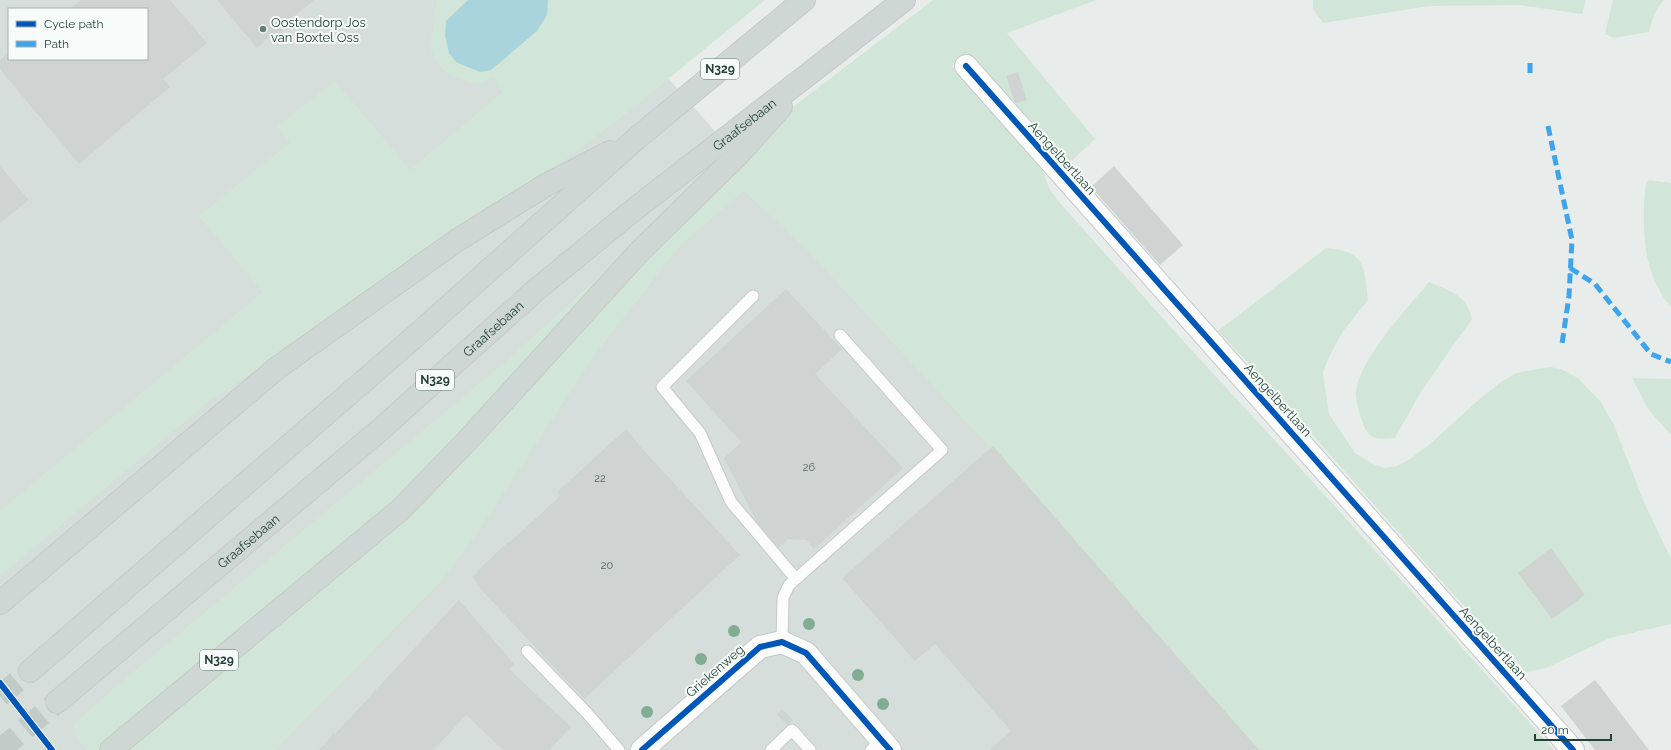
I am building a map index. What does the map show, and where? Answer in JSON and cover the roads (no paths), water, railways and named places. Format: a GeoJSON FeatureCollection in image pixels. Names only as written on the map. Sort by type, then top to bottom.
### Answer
{"type":"FeatureCollection","features":[{"type":"Feature","properties":{"kind":"main road","name":"N329"},"geometry":{"type":"LineString","coordinates":[[30,671],[411,340],[637,138],[804,0]]}},
{"type":"Feature","properties":{"kind":"main road","name":"Graafsebaan"},"geometry":{"type":"LineString","coordinates":[[57,702],[380,430],[536,290],[631,212],[904,0]]}},
{"type":"Feature","properties":{"kind":"main road","name":"N329"},"geometry":{"type":"LineString","coordinates":[[110,750],[400,510],[465,443],[642,250],[737,156],[819,65]]}},
{"type":"Feature","properties":{"kind":"main road","name":"N329"},"geometry":{"type":"LineString","coordinates":[[0,603],[278,368],[456,241],[546,185],[637,138]]}},
{"type":"Feature","properties":{"kind":"street","name":"Aengelbertlaan"},"geometry":{"type":"LineString","coordinates":[[966,66],[1573,750]]}},
{"type":"Feature","properties":{"kind":"street"},"geometry":{"type":"LineString","coordinates":[[782,642],[806,653],[881,747]]}},
{"type":"Feature","properties":{"kind":"street","name":"Griekenweg"},"geometry":{"type":"LineString","coordinates":[[642,750],[760,647],[782,642]]}},
{"type":"Feature","properties":{"kind":"lane"},"geometry":{"type":"LineString","coordinates":[[753,296],[662,386],[700,433],[731,502],[796,579]]}},
{"type":"Feature","properties":{"kind":"lane"},"geometry":{"type":"LineString","coordinates":[[782,642],[783,598],[789,585],[942,450],[840,335]]}},
{"type":"Feature","properties":{"kind":"lane"},"geometry":{"type":"LineString","coordinates":[[527,651],[586,712],[619,750]]}},
{"type":"Feature","properties":{"kind":"lane"},"geometry":{"type":"LineString","coordinates":[[771,750],[792,730],[810,750]]}},
{"type":"Feature","properties":{"kind":"water"},"geometry":{"type":"Polygon","coordinates":[[[468,0],[548,0],[547,15],[537,31],[491,70],[480,72],[456,62],[449,53],[445,36],[446,21],[468,0]]]}},
{"type":"Feature","properties":{"kind":"tunnel"},"geometry":{"type":"LineString","coordinates":[[0,696],[30,671]]}},
{"type":"Feature","properties":{"kind":"tunnel"},"geometry":{"type":"LineString","coordinates":[[0,750],[57,702]]}},
{"type":"Feature","properties":{"kind":"place","name":"Oostendorp Jos van Boxtel Oss"},"geometry":{"type":"Point","coordinates":[263,29]}}]}
